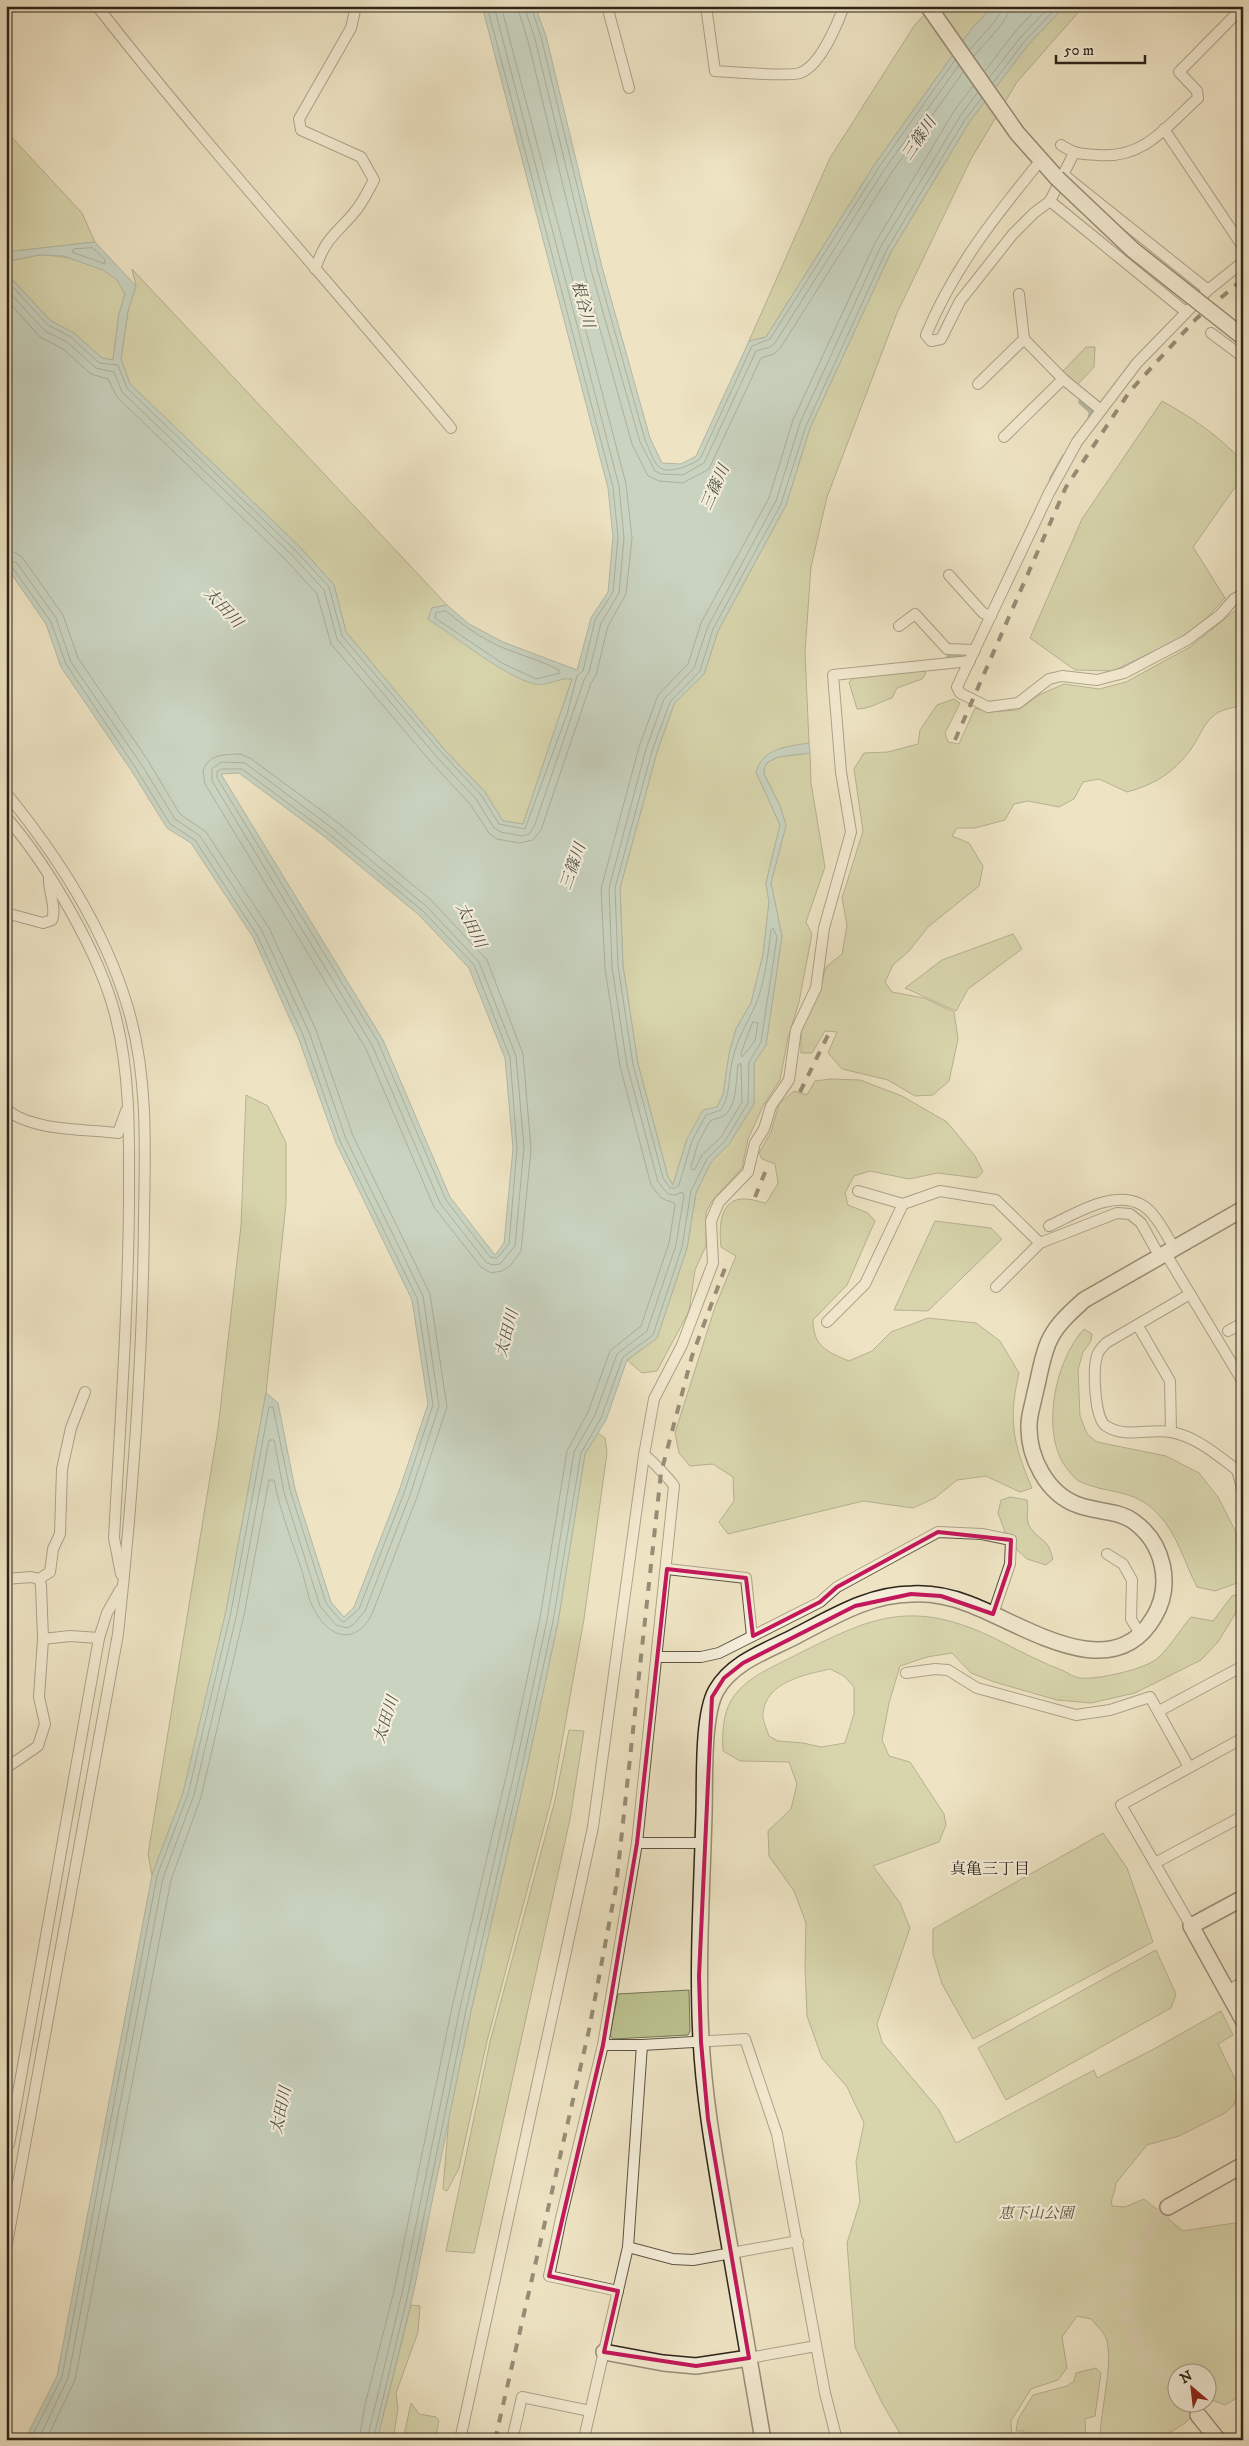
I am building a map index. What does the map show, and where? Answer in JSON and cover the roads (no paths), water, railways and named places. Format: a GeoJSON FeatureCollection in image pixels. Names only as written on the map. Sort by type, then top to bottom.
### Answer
{"type":"FeatureCollection","features":[{"type":"Feature","properties":{"kind":"street"},"geometry":{"type":"LineString","coordinates":[[316,269],[322,249],[331,236],[354,213],[374,180],[361,157],[301,130],[299,119],[351,28],[356,6]]}},
{"type":"Feature","properties":{"kind":"street"},"geometry":{"type":"LineString","coordinates":[[607,6],[629,88]]}},
{"type":"Feature","properties":{"kind":"street"},"geometry":{"type":"LineString","coordinates":[[706,6],[715,71],[799,74],[812,66],[836,28],[844,6]]}},
{"type":"Feature","properties":{"kind":"street"},"geometry":{"type":"LineString","coordinates":[[928,6],[1017,133],[1041,160],[1208,290]]}},
{"type":"Feature","properties":{"kind":"street"},"geometry":{"type":"LineString","coordinates":[[1061,145],[1074,153],[1110,156],[1144,147],[1198,98],[1197,90],[1179,72],[1243,7]]}},
{"type":"Feature","properties":{"kind":"street"},"geometry":{"type":"LineString","coordinates":[[101,8],[191,123],[451,428]]}},
{"type":"Feature","properties":{"kind":"street"},"geometry":{"type":"LineString","coordinates":[[1164,129],[1243,247]]}},
{"type":"Feature","properties":{"kind":"street"},"geometry":{"type":"LineString","coordinates":[[1041,160],[985,230],[954,278],[937,308],[926,335],[931,341],[941,339],[960,300],[1013,234],[1034,213],[1050,201],[1074,153]]}},
{"type":"Feature","properties":{"kind":"street"},"geometry":{"type":"LineString","coordinates":[[1061,176],[1134,250],[1243,337]]}},
{"type":"Feature","properties":{"kind":"street"},"geometry":{"type":"LineString","coordinates":[[1050,201],[1186,312]]}},
{"type":"Feature","properties":{"kind":"street"},"geometry":{"type":"LineString","coordinates":[[1243,262],[1208,290],[1136,363],[1077,442],[1049,493],[957,687],[960,693],[988,707],[1018,703],[1048,679],[1062,676],[1097,680],[1124,673],[1187,640],[1220,615],[1234,599],[1243,594]]}},
{"type":"Feature","properties":{"kind":"street"},"geometry":{"type":"LineString","coordinates":[[1018,294],[1024,340],[1063,379],[1101,410]]}},
{"type":"Feature","properties":{"kind":"street"},"geometry":{"type":"LineString","coordinates":[[1211,333],[1243,357]]}},
{"type":"Feature","properties":{"kind":"street"},"geometry":{"type":"LineString","coordinates":[[978,384],[1024,340]]}},
{"type":"Feature","properties":{"kind":"street"},"geometry":{"type":"LineString","coordinates":[[1004,437],[1063,379]]}},
{"type":"Feature","properties":{"kind":"street"},"geometry":{"type":"LineString","coordinates":[[949,575],[983,613],[991,616]]}},
{"type":"Feature","properties":{"kind":"street"},"geometry":{"type":"LineString","coordinates":[[899,626],[915,614],[947,649],[975,650]]}},
{"type":"Feature","properties":{"kind":"street"},"geometry":{"type":"LineString","coordinates":[[460,2440],[593,1827],[644,1455],[654,1399],[682,1345],[712,1263],[711,1221],[719,1202],[748,1172],[755,1143],[764,1129],[771,1106],[789,1080],[796,1030],[816,988],[824,928],[851,832],[841,772],[833,676],[970,661]]}},
{"type":"Feature","properties":{"kind":"street"},"geometry":{"type":"LineString","coordinates":[[6,793],[37,830],[69,879],[108,953],[131,1017],[140,1056],[145,1134],[143,1300],[128,1534],[118,1634],[6,2249]]}},
{"type":"Feature","properties":{"kind":"street"},"geometry":{"type":"LineString","coordinates":[[6,817],[49,876],[76,923],[100,973],[116,1017],[126,1077],[128,1106],[128,1274],[114,1538],[123,1583],[108,1613],[99,1638],[9,2144]]}},
{"type":"Feature","properties":{"kind":"street"},"geometry":{"type":"LineString","coordinates":[[6,913],[44,923],[52,920],[55,913],[48,887],[49,876]]}},
{"type":"Feature","properties":{"kind":"street"},"geometry":{"type":"LineString","coordinates":[[6,1109],[16,1118],[30,1123],[118,1133],[131,1097],[131,1068],[140,1056]]}},
{"type":"Feature","properties":{"kind":"street"},"geometry":{"type":"LineString","coordinates":[[858,1191],[904,1204],[940,1190],[996,1200],[1040,1243]]}},
{"type":"Feature","properties":{"kind":"street"},"geometry":{"type":"LineString","coordinates":[[1049,1226],[1102,1202],[1126,1200],[1143,1205],[1155,1218],[1167,1253],[1243,1382]]}},
{"type":"Feature","properties":{"kind":"street"},"geometry":{"type":"LineString","coordinates":[[827,1322],[865,1284],[904,1204]]}},
{"type":"Feature","properties":{"kind":"street"},"geometry":{"type":"LineString","coordinates":[[763,2440],[708,2119],[701,2042],[699,1976],[703,1843],[708,1717],[712,1697],[724,1678],[744,1663],[855,1606],[887,1597],[911,1594],[941,1596],[965,1602],[1082,1650],[1094,1652],[1112,1650],[1131,1642],[1140,1634],[1153,1619],[1162,1600],[1164,1582],[1162,1561],[1156,1547],[1134,1521],[1113,1512],[1079,1506],[1062,1497],[1050,1486],[1035,1457],[1030,1438],[1029,1421],[1050,1338],[1066,1316],[1084,1300],[1243,1209]]}},
{"type":"Feature","properties":{"kind":"street"},"geometry":{"type":"LineString","coordinates":[[996,1287],[1040,1243],[1117,1213],[1130,1214],[1141,1223],[1167,1253]]}},
{"type":"Feature","properties":{"kind":"street"},"geometry":{"type":"LineString","coordinates":[[1190,1294],[1106,1343],[1098,1353],[1095,1365],[1098,1414],[1104,1425],[1113,1430],[1124,1432],[1171,1432],[1203,1444],[1240,1466],[1243,1491]]}},
{"type":"Feature","properties":{"kind":"street"},"geometry":{"type":"LineString","coordinates":[[1228,1331],[1243,1322]]}},
{"type":"Feature","properties":{"kind":"street"},"geometry":{"type":"LineString","coordinates":[[1138,1326],[1170,1381],[1171,1432]]}},
{"type":"Feature","properties":{"kind":"street"},"geometry":{"type":"LineString","coordinates":[[6,1579],[31,1577],[39,1579],[50,1572],[53,1549],[60,1534],[62,1468],[71,1428],[85,1392]]}},
{"type":"Feature","properties":{"kind":"street"},"geometry":{"type":"LineString","coordinates":[[6,1403],[6,1408]]}},
{"type":"Feature","properties":{"kind":"street"},"geometry":{"type":"LineString","coordinates":[[618,2291],[549,2276],[561,2218],[603,2045],[637,1843],[667,1569],[674,1486],[672,1481],[661,1473],[650,1457],[644,1455]]}},
{"type":"Feature","properties":{"kind":"street"},"geometry":{"type":"LineString","coordinates":[[657,1657],[701,1658],[719,1653],[820,1602],[837,1587],[938,1532],[982,1534],[1011,1540],[1010,1564],[993,1614]]}},
{"type":"Feature","properties":{"kind":"street"},"geometry":{"type":"LineString","coordinates":[[1107,1554],[1123,1564],[1132,1580],[1131,1619],[1140,1634]]}},
{"type":"Feature","properties":{"kind":"street"},"geometry":{"type":"LineString","coordinates":[[667,1569],[746,1578],[752,1636]]}},
{"type":"Feature","properties":{"kind":"street"},"geometry":{"type":"LineString","coordinates":[[6,1768],[38,1746],[44,1724],[40,1697],[43,1639],[39,1579]]}},
{"type":"Feature","properties":{"kind":"street"},"geometry":{"type":"LineString","coordinates":[[43,1639],[70,1636],[99,1638]]}},
{"type":"Feature","properties":{"kind":"street"},"geometry":{"type":"LineString","coordinates":[[1159,1711],[1243,1666]]}},
{"type":"Feature","properties":{"kind":"street"},"geometry":{"type":"LineString","coordinates":[[906,1673],[935,1669],[948,1670],[977,1688],[1076,1715],[1110,1710],[1150,1697],[1189,1767]]}},
{"type":"Feature","properties":{"kind":"street"},"geometry":{"type":"LineString","coordinates":[[1243,1738],[1122,1805],[1243,2020]]}},
{"type":"Feature","properties":{"kind":"street"},"geometry":{"type":"LineString","coordinates":[[1155,1863],[1243,1816]]}},
{"type":"Feature","properties":{"kind":"street"},"geometry":{"type":"LineString","coordinates":[[637,1843],[703,1843]]}},
{"type":"Feature","properties":{"kind":"street"},"geometry":{"type":"LineString","coordinates":[[1191,1926],[1243,1898]]}},
{"type":"Feature","properties":{"kind":"street"},"geometry":{"type":"LineString","coordinates":[[1227,1991],[1243,1982]]}},
{"type":"Feature","properties":{"kind":"street"},"geometry":{"type":"LineString","coordinates":[[603,2045],[642,2045],[745,2039],[777,2134],[816,2346],[837,2440]]}},
{"type":"Feature","properties":{"kind":"street"},"geometry":{"type":"LineString","coordinates":[[587,2439],[590,2411],[628,2247],[642,2045]]}},
{"type":"Feature","properties":{"kind":"street"},"geometry":{"type":"LineString","coordinates":[[1168,2206],[1243,2165]]}},
{"type":"Feature","properties":{"kind":"street"},"geometry":{"type":"LineString","coordinates":[[628,2247],[673,2259],[693,2260],[798,2241]]}},
{"type":"Feature","properties":{"kind":"street"},"geometry":{"type":"LineString","coordinates":[[604,2352],[663,2364],[696,2366],[816,2346]]}},
{"type":"Feature","properties":{"kind":"street"},"geometry":{"type":"LineString","coordinates":[[512,2440],[522,2397],[590,2411]]}},
{"type":"Feature","properties":{"kind":"street"},"geometry":{"type":"LineString","coordinates":[[1198,2414],[1218,2440]]}},
{"type":"Feature","properties":{"kind":"water"},"geometry":{"type":"Polygon","coordinates":[[[482,6],[535,6],[546,36],[602,267],[650,438],[662,463],[681,464],[696,456],[749,341],[766,337],[875,164],[972,28],[993,6],[1065,6],[1028,45],[970,121],[891,252],[810,428],[786,505],[718,631],[704,674],[674,704],[657,752],[620,888],[623,966],[638,1064],[668,1177],[673,1185],[687,1139],[703,1110],[717,1107],[723,1095],[729,1054],[736,1029],[751,1003],[763,955],[769,902],[766,883],[780,825],[756,772],[759,764],[770,753],[809,743],[810,753],[778,757],[768,762],[764,768],[764,774],[780,806],[786,825],[771,883],[782,936],[766,1045],[754,1063],[754,1104],[729,1144],[711,1162],[696,1193],[687,1248],[657,1338],[627,1360],[606,1420],[585,1454],[558,1622],[526,1772],[471,2011],[413,2295],[377,2440],[27,2440],[30,2429],[57,2376],[152,1875],[183,1793],[226,1611],[266,1393],[278,1403],[295,1489],[331,1602],[344,1617],[354,1607],[399,1491],[428,1404],[412,1300],[336,1143],[298,1037],[253,937],[191,843],[167,828],[131,770],[61,667],[46,624],[6,566],[6,273],[51,321],[74,333],[102,358],[113,360],[119,314],[125,294],[117,280],[103,270],[63,256],[39,255],[9,261],[6,265],[6,252],[95,242],[136,286],[128,311],[121,359],[130,384],[300,547],[334,585],[346,632],[444,749],[485,792],[503,821],[523,824],[572,679],[563,679],[539,685],[522,680],[495,665],[428,619],[432,608],[447,605],[469,624],[503,642],[577,670],[591,618],[608,592],[613,537],[608,488],[482,6]],[[239,773],[221,774],[383,1040],[450,1197],[495,1255],[504,1243],[513,1148],[505,1058],[469,968],[419,915],[325,837],[239,773]]]}},
{"type":"Feature","properties":{"kind":"waterway"},"geometry":{"type":"LineString","coordinates":[[1080,402],[1091,412],[1089,420]]}},
{"type":"Feature","properties":{"kind":"waterway"},"geometry":{"type":"LineString","coordinates":[[1051,479],[1064,456]]}},
{"type":"Feature","properties":{"kind":"waterway"},"geometry":{"type":"LineString","coordinates":[[948,657],[967,656],[969,652]]}},
{"type":"Feature","properties":{"kind":"tunnel"},"geometry":{"type":"LineString","coordinates":[[1166,2382],[1150,2365],[1127,2319],[1123,2281],[1140,2242],[1168,2207]]}},
{"type":"Feature","properties":{"kind":"railway"},"geometry":{"type":"LineString","coordinates":[[955,740],[1066,487],[1130,391],[1196,319],[1243,279]]}},
{"type":"Feature","properties":{"kind":"railway"},"geometry":{"type":"LineString","coordinates":[[800,1092],[829,1033]]}},
{"type":"Feature","properties":{"kind":"railway"},"geometry":{"type":"LineString","coordinates":[[755,1197],[768,1165]]}},
{"type":"Feature","properties":{"kind":"railway"},"geometry":{"type":"LineString","coordinates":[[495,2440],[589,2030],[616,1887],[661,1473],[692,1356],[728,1260]]}},
{"type":"Feature","properties":{"kind":"district","name":"真亀三丁目"},"geometry":{"type":"Point","coordinates":[990,1868]}},
{"type":"Feature","properties":{"kind":"water label","name":"三篠川"},"geometry":{"type":"Point","coordinates":[918,138]}},
{"type":"Feature","properties":{"kind":"water label","name":"根谷川"},"geometry":{"type":"Point","coordinates":[584,304]}},
{"type":"Feature","properties":{"kind":"water label","name":"三篠川"},"geometry":{"type":"Point","coordinates":[714,487]}},
{"type":"Feature","properties":{"kind":"water label","name":"太田川"},"geometry":{"type":"Point","coordinates":[224,607]}},
{"type":"Feature","properties":{"kind":"water label","name":"三篠川"},"geometry":{"type":"Point","coordinates":[572,866]}},
{"type":"Feature","properties":{"kind":"water label","name":"太田川"},"geometry":{"type":"Point","coordinates":[472,925]}},
{"type":"Feature","properties":{"kind":"water label","name":"太田川"},"geometry":{"type":"Point","coordinates":[506,1333]}},
{"type":"Feature","properties":{"kind":"water label","name":"太田川"},"geometry":{"type":"Point","coordinates":[385,1719]}},
{"type":"Feature","properties":{"kind":"water label","name":"太田川"},"geometry":{"type":"Point","coordinates":[280,2110]}},
{"type":"Feature","properties":{"kind":"park label","name":"恵下山公園"},"geometry":{"type":"Point","coordinates":[1036,2213]}}]}
